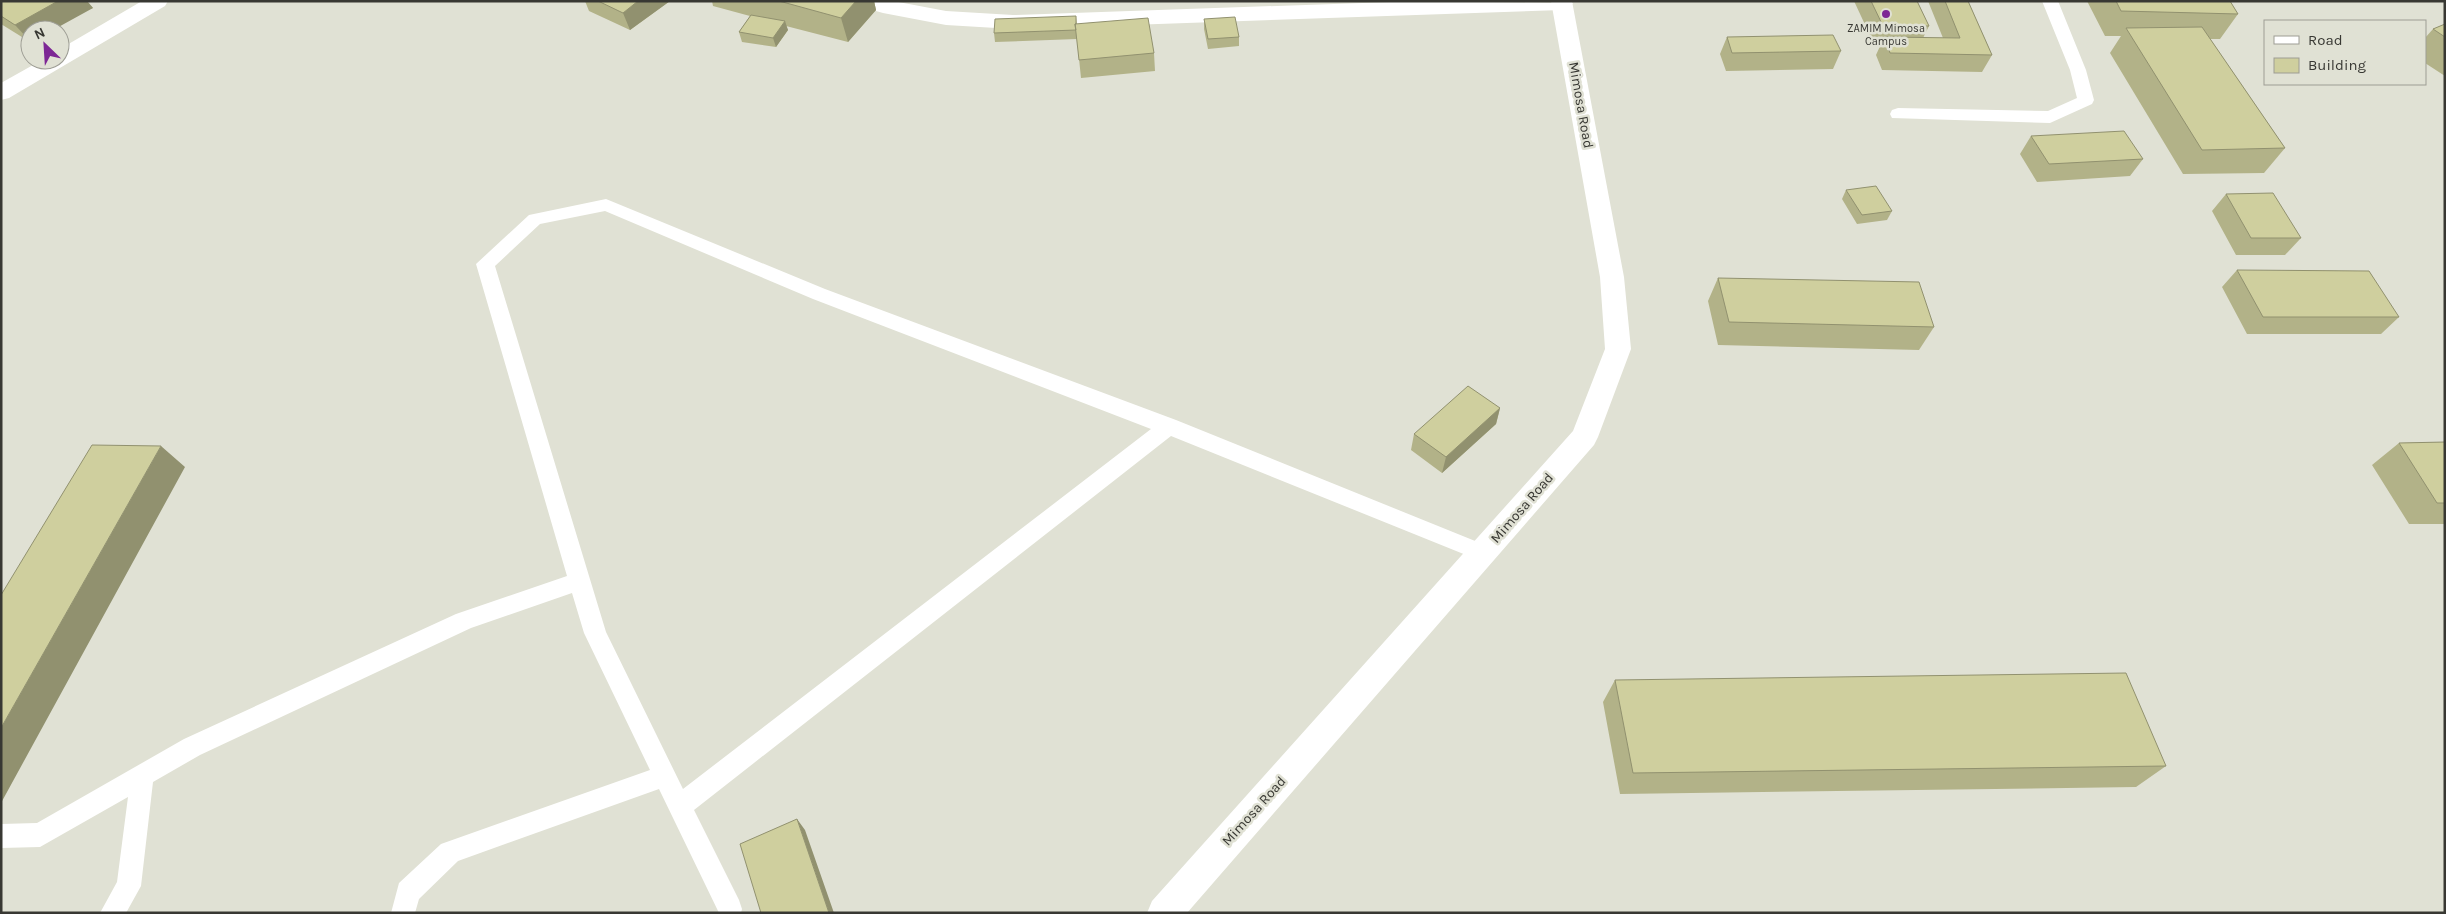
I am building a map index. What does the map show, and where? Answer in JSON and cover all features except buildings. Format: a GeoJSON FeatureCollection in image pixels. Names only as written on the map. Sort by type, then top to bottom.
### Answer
{"type":"FeatureCollection","features":[{"type":"Feature","properties":{"kind":"street"},"geometry":{"type":"LineString","coordinates":[[70,53],[158,1]]}},
{"type":"Feature","properties":{"kind":"street"},"geometry":{"type":"LineString","coordinates":[[883,6],[946,18],[1013,22],[1562,2]]}},
{"type":"Feature","properties":{"kind":"street","name":"Mimosa Road"},"geometry":{"type":"LineString","coordinates":[[1164,913],[1584,437],[1618,349],[1612,277],[1562,2]]}},
{"type":"Feature","properties":{"kind":"street"},"geometry":{"type":"LineString","coordinates":[[1,93],[41,70]]}},
{"type":"Feature","properties":{"kind":"lane"},"geometry":{"type":"LineString","coordinates":[[1898,114],[2050,117],[2086,100],[2078,70],[2050,1]]}},
{"type":"Feature","properties":{"kind":"lane"},"geometry":{"type":"LineString","coordinates":[[730,909],[595,633],[485,264],[536,218],[606,205],[819,294],[1169,426],[1482,553]]}},
{"type":"Feature","properties":{"kind":"lane"},"geometry":{"type":"LineString","coordinates":[[680,806],[1169,426]]}},
{"type":"Feature","properties":{"kind":"lane"},"geometry":{"type":"LineString","coordinates":[[1,836],[40,835],[192,747],[464,622],[579,581]]}},
{"type":"Feature","properties":{"kind":"lane"},"geometry":{"type":"LineString","coordinates":[[112,913],[129,886],[142,776]]}},
{"type":"Feature","properties":{"kind":"lane"},"geometry":{"type":"LineString","coordinates":[[403,913],[408,892],[450,852],[665,776]]}},
{"type":"Feature","properties":{"kind":"place","name":"ZAMIM Mimosa Campus"},"geometry":{"type":"Point","coordinates":[1886,14]}}]}
